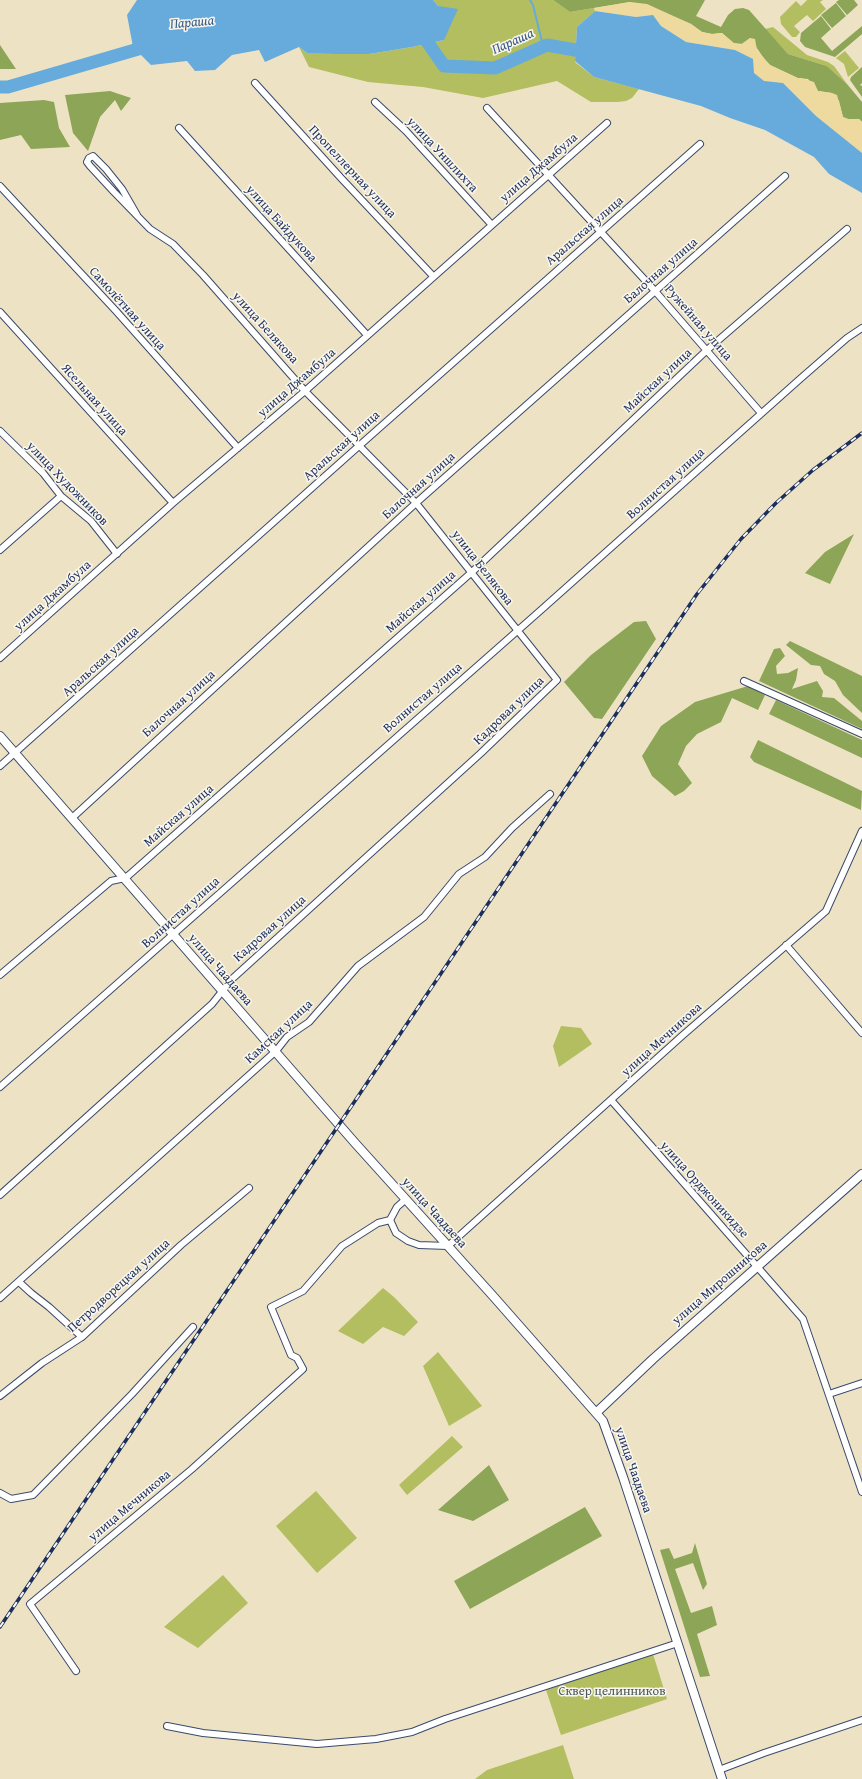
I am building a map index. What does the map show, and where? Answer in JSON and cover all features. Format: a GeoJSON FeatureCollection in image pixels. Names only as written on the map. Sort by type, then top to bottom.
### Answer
{"type":"FeatureCollection","features":[{"type":"Feature","properties":{"kind":"street","name":"Пропеллерная улица"},"geometry":{"type":"LineString","coordinates":[[255,82],[341,178],[433,276]]}},
{"type":"Feature","properties":{"kind":"street","name":"улица Уншлихта"},"geometry":{"type":"LineString","coordinates":[[375,102],[406,131],[491,224]]}},
{"type":"Feature","properties":{"kind":"street","name":"Ружейная улица"},"geometry":{"type":"LineString","coordinates":[[487,108],[655,291],[761,413]]}},
{"type":"Feature","properties":{"kind":"street","name":"улица Джамбула"},"geometry":{"type":"LineString","coordinates":[[0,658],[118,554],[173,503],[305,391],[491,224],[607,123]]}},
{"type":"Feature","properties":{"kind":"street","name":"улица Байдукова"},"geometry":{"type":"LineString","coordinates":[[179,128],[367,335]]}},
{"type":"Feature","properties":{"kind":"street","name":"Аральская улица"},"geometry":{"type":"LineString","coordinates":[[0,766],[360,444],[700,144]]}},
{"type":"Feature","properties":{"kind":"street","name":"улица Белякова"},"geometry":{"type":"LineString","coordinates":[[137,215],[122,189],[106,168],[93,156],[89,158],[87,162],[90,166],[150,229],[173,244],[203,275],[305,391],[360,444],[416,502],[557,680]]}},
{"type":"Feature","properties":{"kind":"street","name":"Балочная улица"},"geometry":{"type":"LineString","coordinates":[[72,818],[416,502],[786,176]]}},
{"type":"Feature","properties":{"kind":"street","name":"Самолётная улица"},"geometry":{"type":"LineString","coordinates":[[0,186],[116,311],[238,448]]}},
{"type":"Feature","properties":{"kind":"street","name":"Майская улица"},"geometry":{"type":"LineString","coordinates":[[0,975],[111,881],[125,878],[472,572],[707,350],[847,230]]}},
{"type":"Feature","properties":{"kind":"street","name":"Ясельная улица"},"geometry":{"type":"LineString","coordinates":[[0,312],[173,503]]}},
{"type":"Feature","properties":{"kind":"street","name":"Волнистая улица"},"geometry":{"type":"LineString","coordinates":[[0,1087],[517,631],[761,413],[847,338],[862,328]]}},
{"type":"Feature","properties":{"kind":"street","name":"улица Художников"},"geometry":{"type":"LineString","coordinates":[[0,431],[43,473],[61,496],[91,521],[118,554]]}},
{"type":"Feature","properties":{"kind":"street"},"geometry":{"type":"LineString","coordinates":[[0,550],[61,496]]}},
{"type":"Feature","properties":{"kind":"street","name":"Кадровая улица"},"geometry":{"type":"LineString","coordinates":[[0,1195],[212,1004],[223,993],[232,979],[481,753],[557,680]]}},
{"type":"Feature","properties":{"kind":"street"},"geometry":{"type":"LineString","coordinates":[[744,681],[862,734]]}},
{"type":"Feature","properties":{"kind":"street","name":"улица Чаадаева"},"geometry":{"type":"LineString","coordinates":[[0,736],[125,878],[223,993],[596,1412],[606,1426],[722,1779]]}},
{"type":"Feature","properties":{"kind":"street","name":"Камская улица"},"geometry":{"type":"LineString","coordinates":[[0,1298],[276,1051],[287,1037],[309,1022],[358,966],[424,917],[459,874],[485,857],[512,828],[550,794]]}},
{"type":"Feature","properties":{"kind":"street","name":"улица Мечникова"},"geometry":{"type":"LineString","coordinates":[[448,1246],[826,911],[862,831]]}},
{"type":"Feature","properties":{"kind":"street"},"geometry":{"type":"LineString","coordinates":[[786,945],[862,1033]]}},
{"type":"Feature","properties":{"kind":"street","name":"улица Орджоникидзе"},"geometry":{"type":"LineString","coordinates":[[612,1100],[803,1319],[830,1394],[862,1492]]}},
{"type":"Feature","properties":{"kind":"street","name":"улица Мирошникова"},"geometry":{"type":"LineString","coordinates":[[596,1412],[653,1358],[862,1174]]}},
{"type":"Feature","properties":{"kind":"street","name":"Петродворецкая улица"},"geometry":{"type":"LineString","coordinates":[[0,1396],[42,1363],[82,1337],[181,1244],[249,1188]]}},
{"type":"Feature","properties":{"kind":"street"},"geometry":{"type":"LineString","coordinates":[[406,1199],[397,1207],[390,1220],[396,1233],[408,1241],[420,1244],[448,1246]]}},
{"type":"Feature","properties":{"kind":"street","name":"улица Мечникова"},"geometry":{"type":"LineString","coordinates":[[76,1671],[30,1604],[192,1469],[303,1368],[297,1358],[292,1355],[271,1307],[303,1291],[342,1246],[378,1223],[390,1220]]}},
{"type":"Feature","properties":{"kind":"street"},"geometry":{"type":"LineString","coordinates":[[19,1282],[82,1337]]}},
{"type":"Feature","properties":{"kind":"street"},"geometry":{"type":"LineString","coordinates":[[0,1494],[11,1499],[33,1494],[132,1394],[193,1327]]}},
{"type":"Feature","properties":{"kind":"street"},"geometry":{"type":"LineString","coordinates":[[830,1394],[862,1383]]}},
{"type":"Feature","properties":{"kind":"street"},"geometry":{"type":"LineString","coordinates":[[167,1726],[203,1733],[317,1744],[376,1740],[412,1732],[451,1717],[678,1643]]}},
{"type":"Feature","properties":{"kind":"street"},"geometry":{"type":"LineString","coordinates":[[720,1770],[764,1753],[862,1720]]}},
{"type":"Feature","properties":{"kind":"green space"},"geometry":{"type":"Polygon","coordinates":[[[433,0],[553,0],[570,12],[594,8],[595,11],[577,27],[575,62],[594,77],[639,89],[632,98],[626,101],[591,102],[557,81],[483,98],[423,87],[368,82],[309,67],[299,47],[307,53],[369,54],[444,40],[438,6],[433,0]]]}},
{"type":"Feature","properties":{"kind":"green space"},"geometry":{"type":"Polygon","coordinates":[[[553,0],[705,0],[696,16],[721,27],[728,15],[735,9],[743,8],[749,10],[788,54],[827,66],[847,84],[862,102],[862,122],[859,119],[848,119],[843,117],[839,101],[832,93],[818,91],[808,79],[798,78],[770,65],[750,38],[743,44],[733,43],[722,33],[712,34],[702,32],[691,24],[672,16],[630,2],[570,12],[553,0]]]}},
{"type":"Feature","properties":{"kind":"green space"},"geometry":{"type":"Polygon","coordinates":[[[807,0],[823,0],[820,2],[826,9],[813,21],[807,15],[794,26],[800,32],[796,37],[792,37],[781,24],[780,17],[796,1],[801,6],[807,0]]]}},
{"type":"Feature","properties":{"kind":"green space"},"geometry":{"type":"Polygon","coordinates":[[[839,0],[854,0],[858,5],[847,15],[836,2],[839,0]]]}},
{"type":"Feature","properties":{"kind":"green space"},"geometry":{"type":"Polygon","coordinates":[[[836,3],[846,16],[832,28],[821,15],[836,3]]]}},
{"type":"Feature","properties":{"kind":"green space"},"geometry":{"type":"Polygon","coordinates":[[[821,16],[831,29],[821,38],[832,51],[862,26],[862,34],[835,57],[805,47],[800,41],[801,33],[821,16]]]}},
{"type":"Feature","properties":{"kind":"green space"},"geometry":{"type":"Polygon","coordinates":[[[773,27],[807,55],[828,62],[834,66],[847,84],[827,66],[788,54],[765,29],[773,27]]]}},
{"type":"Feature","properties":{"kind":"green space"},"geometry":{"type":"Polygon","coordinates":[[[0,45],[16,69],[0,69],[0,45]]]}},
{"type":"Feature","properties":{"kind":"green space"},"geometry":{"type":"Polygon","coordinates":[[[845,51],[859,68],[848,77],[844,64],[836,58],[845,51]]]}},
{"type":"Feature","properties":{"kind":"green space"},"geometry":{"type":"Polygon","coordinates":[[[862,67],[862,83],[860,85],[862,86],[862,97],[850,80],[851,77],[862,67]]]}},
{"type":"Feature","properties":{"kind":"green space"},"geometry":{"type":"Polygon","coordinates":[[[110,91],[131,98],[121,111],[115,100],[100,117],[88,151],[73,133],[65,95],[110,91]]]}},
{"type":"Feature","properties":{"kind":"green space"},"geometry":{"type":"Polygon","coordinates":[[[44,100],[54,102],[59,128],[70,147],[31,149],[21,135],[0,140],[0,103],[44,100]]]}},
{"type":"Feature","properties":{"kind":"green space"},"geometry":{"type":"Polygon","coordinates":[[[854,534],[830,584],[805,573],[825,552],[854,534]]]}},
{"type":"Feature","properties":{"kind":"green space"},"geometry":{"type":"Polygon","coordinates":[[[646,621],[656,639],[602,719],[594,718],[564,682],[591,655],[634,622],[646,621]]]}},
{"type":"Feature","properties":{"kind":"green space"},"geometry":{"type":"Polygon","coordinates":[[[790,641],[862,676],[862,713],[843,695],[835,681],[824,674],[820,666],[811,665],[786,645],[790,641]]]}},
{"type":"Feature","properties":{"kind":"green space"},"geometry":{"type":"Polygon","coordinates":[[[780,648],[785,656],[776,666],[777,674],[788,673],[798,668],[796,680],[792,689],[817,681],[823,691],[822,697],[834,698],[862,721],[862,729],[759,681],[774,649],[780,648]]]}},
{"type":"Feature","properties":{"kind":"green space"},"geometry":{"type":"Polygon","coordinates":[[[748,686],[765,695],[758,710],[732,698],[721,722],[697,734],[686,746],[678,764],[692,783],[684,791],[675,796],[652,776],[642,756],[661,726],[695,702],[748,686]]]}},
{"type":"Feature","properties":{"kind":"green space"},"geometry":{"type":"Polygon","coordinates":[[[776,700],[862,740],[862,758],[769,714],[776,700]]]}},
{"type":"Feature","properties":{"kind":"green space"},"geometry":{"type":"Polygon","coordinates":[[[758,740],[862,791],[861,810],[754,762],[750,757],[758,740]]]}},
{"type":"Feature","properties":{"kind":"green space"},"geometry":{"type":"Polygon","coordinates":[[[561,1026],[581,1028],[592,1044],[559,1067],[553,1046],[561,1026]]]}},
{"type":"Feature","properties":{"kind":"green space"},"geometry":{"type":"Polygon","coordinates":[[[383,1288],[394,1297],[418,1322],[404,1336],[383,1327],[363,1344],[338,1331],[383,1288]]]}},
{"type":"Feature","properties":{"kind":"green space"},"geometry":{"type":"Polygon","coordinates":[[[438,1352],[482,1406],[449,1426],[423,1366],[438,1352]]]}},
{"type":"Feature","properties":{"kind":"green space"},"geometry":{"type":"Polygon","coordinates":[[[452,1436],[463,1447],[407,1495],[399,1485],[452,1436]]]}},
{"type":"Feature","properties":{"kind":"green space"},"geometry":{"type":"Polygon","coordinates":[[[489,1465],[509,1500],[473,1521],[438,1510],[489,1465]]]}},
{"type":"Feature","properties":{"kind":"green space"},"geometry":{"type":"Polygon","coordinates":[[[316,1491],[357,1538],[317,1573],[276,1526],[316,1491]]]}},
{"type":"Feature","properties":{"kind":"green space"},"geometry":{"type":"Polygon","coordinates":[[[585,1507],[602,1536],[470,1609],[454,1581],[585,1507]]]}},
{"type":"Feature","properties":{"kind":"green space"},"geometry":{"type":"Polygon","coordinates":[[[695,1543],[707,1584],[703,1590],[693,1563],[675,1569],[691,1613],[712,1606],[717,1625],[697,1634],[710,1676],[700,1677],[660,1550],[669,1548],[674,1559],[692,1553],[695,1543]]]}},
{"type":"Feature","properties":{"kind":"green space"},"geometry":{"type":"Polygon","coordinates":[[[223,1575],[248,1603],[198,1648],[164,1627],[223,1575]]]}},
{"type":"Feature","properties":{"kind":"green space","name":"Сквер целинников"},"geometry":{"type":"Polygon","coordinates":[[[653,1654],[667,1699],[561,1735],[546,1690],[653,1654]]]}},
{"type":"Feature","properties":{"kind":"green space"},"geometry":{"type":"Polygon","coordinates":[[[563,1745],[574,1779],[475,1779],[487,1770],[563,1745]]]}},
{"type":"Feature","properties":{"kind":"sand"},"geometry":{"type":"Polygon","coordinates":[[[630,2],[647,4],[691,24],[702,32],[712,34],[722,33],[734,43],[740,45],[750,38],[755,39],[757,50],[770,65],[797,78],[814,82],[818,91],[837,95],[843,117],[848,119],[859,119],[862,122],[862,153],[816,116],[783,83],[764,82],[754,73],[735,50],[686,42],[661,26],[653,15],[636,17],[595,11],[594,8],[630,2]]]}},
{"type":"Feature","properties":{"kind":"water"},"geometry":{"type":"Polygon","coordinates":[[[137,0],[433,0],[438,6],[458,9],[444,40],[369,54],[307,53],[299,47],[265,62],[259,50],[232,55],[215,70],[195,71],[187,61],[151,65],[133,47],[127,15],[137,0]]]}},
{"type":"Feature","properties":{"kind":"water"},"geometry":{"type":"Polygon","coordinates":[[[595,11],[636,17],[653,15],[661,26],[686,42],[735,50],[753,59],[754,73],[764,81],[783,83],[816,116],[862,153],[862,193],[829,174],[814,157],[765,130],[701,106],[594,77],[575,61],[577,27],[595,11]]]}},
{"type":"Feature","properties":{"kind":"waterway"},"geometry":{"type":"LineString","coordinates":[[530,0],[533,5],[543,46]]}},
{"type":"Feature","properties":{"kind":"waterway","name":"Параша"},"geometry":{"type":"LineString","coordinates":[[419,30],[444,66],[495,68],[547,45],[592,53]]}},
{"type":"Feature","properties":{"kind":"waterway","name":"Параша"},"geometry":{"type":"LineString","coordinates":[[0,87],[8,87],[152,45]]}},
{"type":"Feature","properties":{"kind":"railway"},"geometry":{"type":"LineString","coordinates":[[0,1627],[697,594],[741,539],[776,503],[813,470],[862,433]]}}]}
